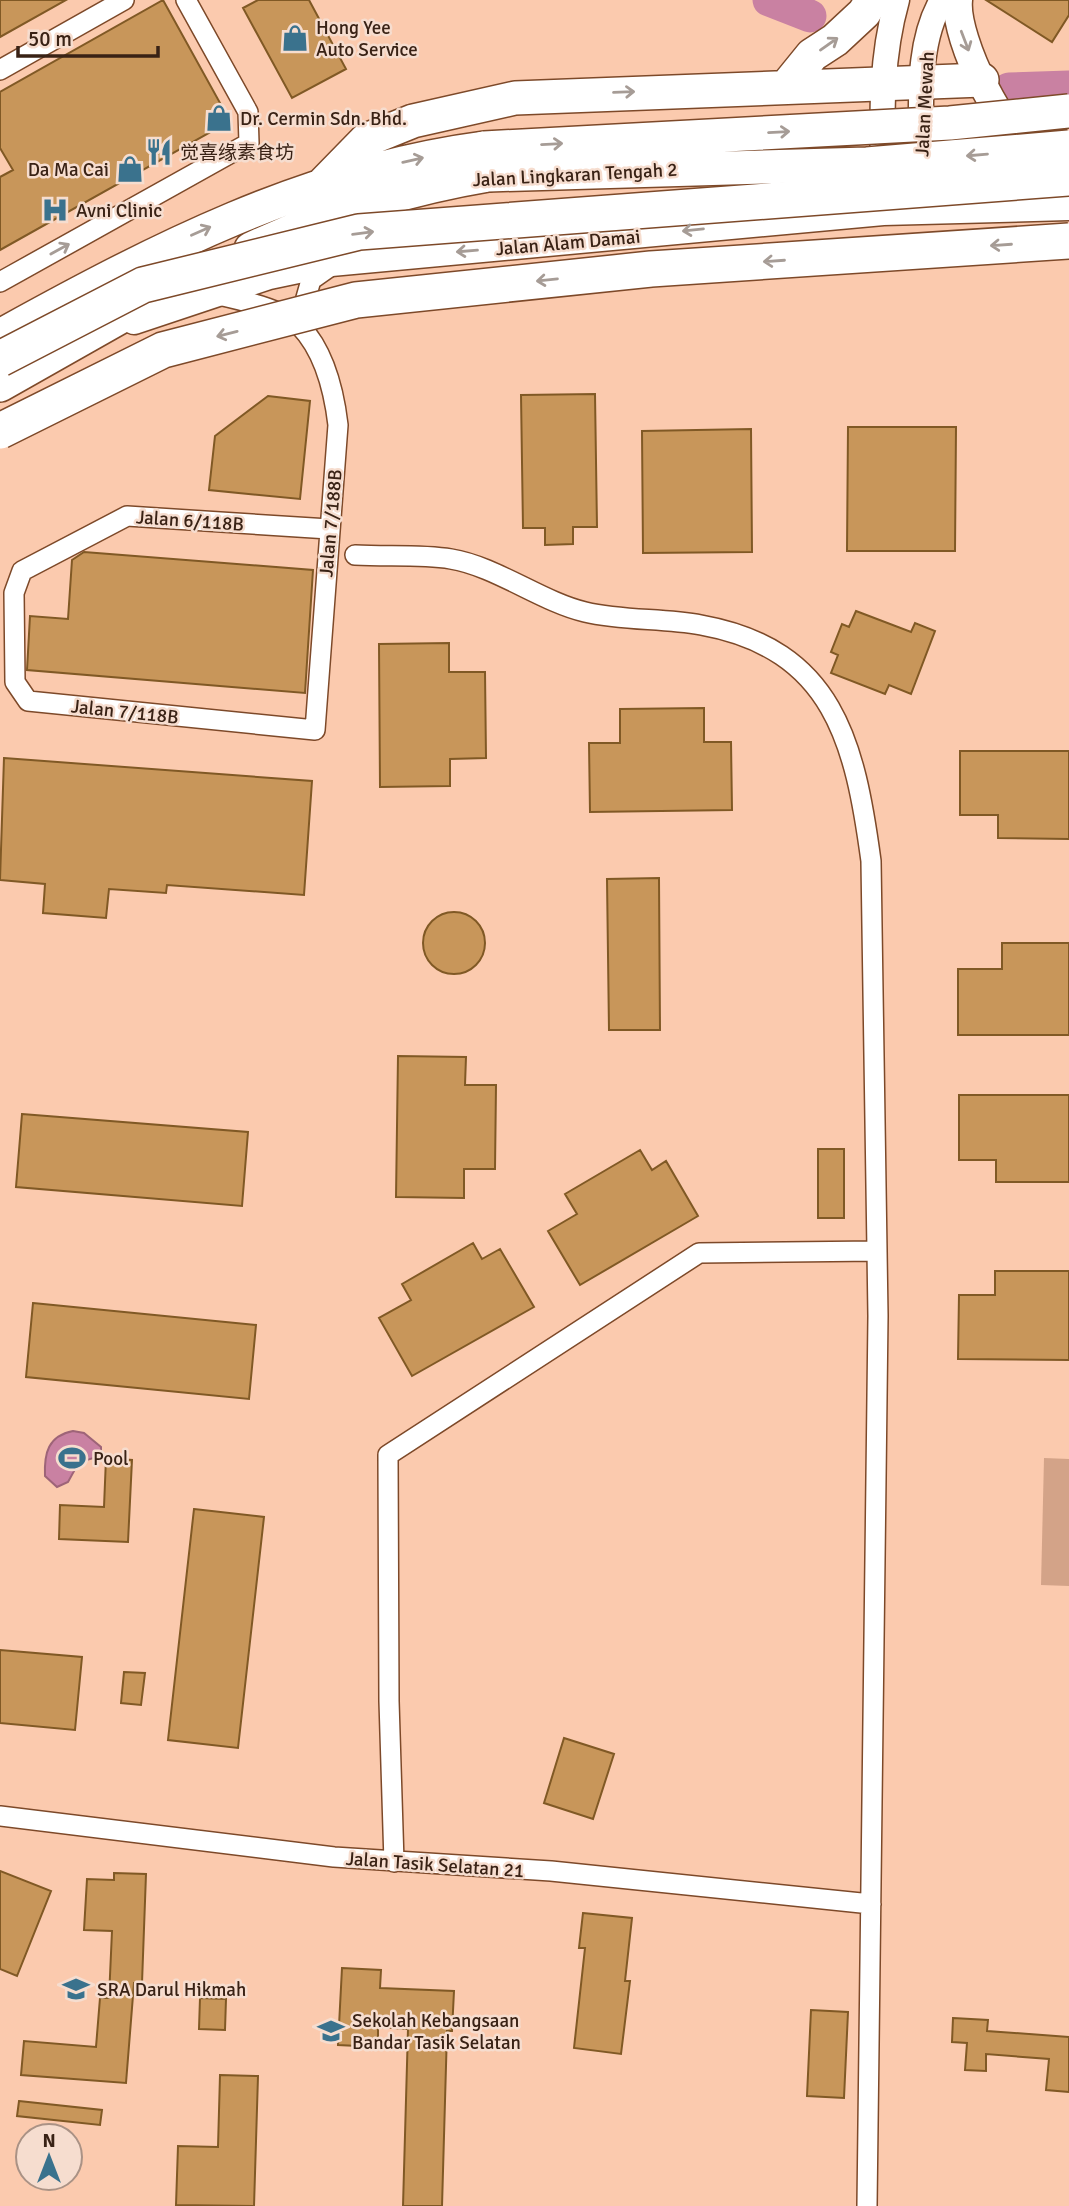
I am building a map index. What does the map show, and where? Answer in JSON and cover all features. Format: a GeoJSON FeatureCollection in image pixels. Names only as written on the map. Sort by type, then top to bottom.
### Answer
{"type":"FeatureCollection","features":[{"type":"Feature","properties":{"kind":"highway"},"geometry":{"type":"LineString","coordinates":[[786,87],[812,55],[835,40],[864,13],[872,0]]}},
{"type":"Feature","properties":{"kind":"highway"},"geometry":{"type":"LineString","coordinates":[[324,183],[366,140],[413,121],[465,108],[556,94],[982,80]]}},
{"type":"Feature","properties":{"kind":"highway","name":"Jalan Lingkaran Tengah 2"},"geometry":{"type":"LineString","coordinates":[[0,385],[79,339],[239,254],[322,218],[486,161],[1069,111]]}},
{"type":"Feature","properties":{"kind":"highway","name":"Jalan Lingkaran Tengah 2"},"geometry":{"type":"LineString","coordinates":[[0,336],[171,245],[324,183],[412,160],[867,164],[1069,147]]}},
{"type":"Feature","properties":{"kind":"highway"},"geometry":{"type":"LineString","coordinates":[[0,359],[143,285],[359,232],[1069,178]]}},
{"type":"Feature","properties":{"kind":"highway"},"geometry":{"type":"LineString","coordinates":[[0,431],[163,350],[356,300],[651,269],[1069,241]]}},
{"type":"Feature","properties":{"kind":"main road"},"geometry":{"type":"LineString","coordinates":[[958,0],[961,36],[1014,137],[1037,157],[1069,165]]}},
{"type":"Feature","properties":{"kind":"main road","name":"Jalan Alam Damai"},"geometry":{"type":"LineString","coordinates":[[79,339],[210,293],[270,275],[337,261],[883,211],[1069,206]]}},
{"type":"Feature","properties":{"kind":"street"},"geometry":{"type":"LineString","coordinates":[[0,70],[124,0]]}},
{"type":"Feature","properties":{"kind":"street"},"geometry":{"type":"LineString","coordinates":[[0,282],[249,143],[248,112],[186,0]]}},
{"type":"Feature","properties":{"kind":"street","name":"Jalan Mewah"},"geometry":{"type":"LineString","coordinates":[[883,211],[881,84],[888,33],[897,0]]}},
{"type":"Feature","properties":{"kind":"street","name":"Jalan Mewah"},"geometry":{"type":"LineString","coordinates":[[920,211],[921,83],[927,43],[942,0]]}},
{"type":"Feature","properties":{"kind":"street"},"geometry":{"type":"LineString","coordinates":[[210,293],[249,302],[299,324],[311,281],[337,261]]}},
{"type":"Feature","properties":{"kind":"street","name":"Jalan 7/188B"},"geometry":{"type":"LineString","coordinates":[[299,324],[317,352],[334,396],[338,425],[315,730]]}},
{"type":"Feature","properties":{"kind":"street","name":"Jalan 6/118B"},"geometry":{"type":"LineString","coordinates":[[13,611],[14,593],[22,570],[127,516],[329,529]]}},
{"type":"Feature","properties":{"kind":"street"},"geometry":{"type":"LineString","coordinates":[[355,555],[453,559],[583,612],[700,624],[753,637],[788,656],[819,687],[843,736],[859,787],[872,861],[877,1251],[867,2206]]}},
{"type":"Feature","properties":{"kind":"street","name":"Jalan 7/118B"},"geometry":{"type":"LineString","coordinates":[[13,611],[15,682],[28,701],[315,730]]}},
{"type":"Feature","properties":{"kind":"street"},"geometry":{"type":"LineString","coordinates":[[394,1862],[389,1700],[388,1455],[699,1253],[877,1251]]}},
{"type":"Feature","properties":{"kind":"street","name":"Jalan Tasik Selatan 21"},"geometry":{"type":"LineString","coordinates":[[0,1816],[394,1862],[564,1872],[871,1904]]}},
{"type":"Feature","properties":{"kind":"shaded area","name":"Pool"},"geometry":{"type":"Polygon","coordinates":[[[73,1431],[84,1433],[101,1447],[101,1456],[79,1462],[68,1482],[57,1487],[45,1476],[47,1453],[53,1441],[73,1431]]]}},
{"type":"Feature","properties":{"kind":"shaded area"},"geometry":{"type":"Polygon","coordinates":[[[1044,1458],[1069,1459],[1069,1586],[1041,1585],[1044,1458]]]}},
{"type":"Feature","properties":{"kind":"building"},"geometry":{"type":"Polygon","coordinates":[[[0,0],[66,0],[0,37],[0,0]]]}},
{"type":"Feature","properties":{"kind":"building"},"geometry":{"type":"Polygon","coordinates":[[[163,0],[230,121],[0,250],[0,177],[13,170],[0,148],[0,92],[163,0]]]}},
{"type":"Feature","properties":{"kind":"building","name":"Hong Yee Auto Service"},"geometry":{"type":"Polygon","coordinates":[[[258,0],[309,0],[346,69],[292,98],[243,8],[258,0]]]}},
{"type":"Feature","properties":{"kind":"building"},"geometry":{"type":"Polygon","coordinates":[[[986,0],[1069,0],[1069,15],[1052,42],[986,0]]]}},
{"type":"Feature","properties":{"kind":"building"},"geometry":{"type":"Polygon","coordinates":[[[595,394],[597,527],[573,527],[573,544],[545,545],[545,528],[523,528],[521,395],[595,394]]]}},
{"type":"Feature","properties":{"kind":"building"},"geometry":{"type":"Polygon","coordinates":[[[268,396],[310,401],[300,499],[209,490],[215,436],[268,396]]]}},
{"type":"Feature","properties":{"kind":"building"},"geometry":{"type":"Polygon","coordinates":[[[848,427],[956,427],[955,551],[847,551],[848,427]]]}},
{"type":"Feature","properties":{"kind":"building"},"geometry":{"type":"Polygon","coordinates":[[[751,429],[752,552],[643,553],[642,431],[751,429]]]}},
{"type":"Feature","properties":{"kind":"building"},"geometry":{"type":"Polygon","coordinates":[[[84,552],[313,570],[305,693],[27,670],[30,616],[68,619],[72,560],[84,552]]]}},
{"type":"Feature","properties":{"kind":"building"},"geometry":{"type":"Polygon","coordinates":[[[856,611],[911,632],[915,623],[935,631],[911,694],[889,685],[885,694],[831,673],[838,655],[831,652],[842,624],[849,627],[856,611]]]}},
{"type":"Feature","properties":{"kind":"building"},"geometry":{"type":"Polygon","coordinates":[[[449,643],[449,672],[485,672],[486,758],[450,759],[450,786],[380,787],[379,644],[449,643]]]}},
{"type":"Feature","properties":{"kind":"building"},"geometry":{"type":"Polygon","coordinates":[[[704,708],[704,742],[731,742],[732,810],[590,812],[589,743],[620,743],[620,709],[704,708]]]}},
{"type":"Feature","properties":{"kind":"building"},"geometry":{"type":"Polygon","coordinates":[[[960,751],[1069,751],[1069,839],[998,838],[998,815],[960,815],[960,751]]]}},
{"type":"Feature","properties":{"kind":"building"},"geometry":{"type":"Polygon","coordinates":[[[4,758],[312,781],[304,895],[167,885],[166,893],[109,889],[106,918],[43,913],[45,884],[0,880],[4,758]]]}},
{"type":"Feature","properties":{"kind":"building"},"geometry":{"type":"Polygon","coordinates":[[[659,878],[660,1030],[609,1030],[607,879],[659,878]]]}},
{"type":"Feature","properties":{"kind":"building"},"geometry":{"type":"Polygon","coordinates":[[[454,912],[476,921],[485,943],[476,965],[454,974],[432,965],[423,943],[432,921],[454,912]]]}},
{"type":"Feature","properties":{"kind":"building"},"geometry":{"type":"Polygon","coordinates":[[[1002,943],[1069,943],[1069,1035],[958,1035],[958,969],[1002,969],[1002,943]]]}},
{"type":"Feature","properties":{"kind":"building"},"geometry":{"type":"Polygon","coordinates":[[[398,1056],[466,1057],[465,1085],[496,1085],[495,1169],[464,1169],[464,1198],[396,1197],[398,1056]]]}},
{"type":"Feature","properties":{"kind":"building"},"geometry":{"type":"Polygon","coordinates":[[[959,1095],[1069,1095],[1069,1182],[996,1182],[996,1160],[959,1160],[959,1095]]]}},
{"type":"Feature","properties":{"kind":"building"},"geometry":{"type":"Polygon","coordinates":[[[22,1114],[248,1132],[242,1206],[16,1187],[22,1114]]]}},
{"type":"Feature","properties":{"kind":"building"},"geometry":{"type":"Polygon","coordinates":[[[818,1149],[844,1149],[844,1218],[818,1218],[818,1149]]]}},
{"type":"Feature","properties":{"kind":"building"},"geometry":{"type":"Polygon","coordinates":[[[640,1150],[652,1170],[666,1161],[698,1216],[580,1285],[548,1231],[577,1214],[565,1194],[640,1150]]]}},
{"type":"Feature","properties":{"kind":"building"},"geometry":{"type":"Polygon","coordinates":[[[473,1243],[482,1259],[500,1249],[534,1307],[412,1376],[379,1318],[411,1300],[402,1284],[473,1243]]]}},
{"type":"Feature","properties":{"kind":"building"},"geometry":{"type":"Polygon","coordinates":[[[995,1271],[1069,1271],[1069,1360],[958,1359],[959,1295],[995,1295],[995,1271]]]}},
{"type":"Feature","properties":{"kind":"building"},"geometry":{"type":"Polygon","coordinates":[[[33,1303],[256,1325],[249,1399],[26,1377],[33,1303]]]}},
{"type":"Feature","properties":{"kind":"building"},"geometry":{"type":"Polygon","coordinates":[[[106,1458],[132,1460],[128,1542],[59,1539],[60,1505],[104,1507],[106,1458]]]}},
{"type":"Feature","properties":{"kind":"building"},"geometry":{"type":"Polygon","coordinates":[[[194,1509],[264,1517],[238,1748],[168,1740],[194,1509]]]}},
{"type":"Feature","properties":{"kind":"building"},"geometry":{"type":"Polygon","coordinates":[[[0,1650],[82,1657],[75,1730],[0,1723],[0,1650]]]}},
{"type":"Feature","properties":{"kind":"building"},"geometry":{"type":"Polygon","coordinates":[[[124,1672],[145,1673],[141,1705],[121,1703],[124,1672]]]}},
{"type":"Feature","properties":{"kind":"building"},"geometry":{"type":"Polygon","coordinates":[[[564,1738],[614,1754],[593,1819],[544,1803],[564,1738]]]}},
{"type":"Feature","properties":{"kind":"building"},"geometry":{"type":"Polygon","coordinates":[[[0,1871],[51,1891],[17,1976],[0,1969],[0,1871]]]}},
{"type":"Feature","properties":{"kind":"building"},"geometry":{"type":"Polygon","coordinates":[[[114,1873],[146,1874],[142,1983],[134,1983],[126,2083],[21,2075],[24,2041],[96,2047],[100,1998],[109,1998],[112,1931],[84,1930],[87,1879],[114,1880],[114,1873]]]}},
{"type":"Feature","properties":{"kind":"building"},"geometry":{"type":"Polygon","coordinates":[[[583,1913],[632,1918],[625,1981],[630,1981],[621,2054],[574,2048],[585,1948],[579,1948],[583,1913]]]}},
{"type":"Feature","properties":{"kind":"building"},"geometry":{"type":"Polygon","coordinates":[[[342,1968],[381,1970],[380,1988],[454,1991],[452,2031],[447,2031],[442,2206],[403,2206],[408,2029],[378,2027],[378,2047],[338,2045],[342,1968]]]}},
{"type":"Feature","properties":{"kind":"building"},"geometry":{"type":"Polygon","coordinates":[[[200,1998],[226,1999],[225,2030],[199,2029],[200,1998]]]}},
{"type":"Feature","properties":{"kind":"building"},"geometry":{"type":"Polygon","coordinates":[[[811,2010],[848,2012],[844,2098],[807,2096],[811,2010]]]}},
{"type":"Feature","properties":{"kind":"building"},"geometry":{"type":"Polygon","coordinates":[[[953,2018],[988,2020],[987,2031],[1069,2037],[1069,2092],[1046,2090],[1049,2059],[986,2054],[986,2071],[965,2070],[967,2043],[952,2042],[953,2018]]]}},
{"type":"Feature","properties":{"kind":"building"},"geometry":{"type":"Polygon","coordinates":[[[220,2075],[258,2076],[254,2206],[176,2205],[178,2146],[218,2147],[220,2075]]]}},
{"type":"Feature","properties":{"kind":"building"},"geometry":{"type":"Polygon","coordinates":[[[19,2101],[102,2110],[100,2125],[17,2116],[19,2101]]]}},
{"type":"Feature","properties":{"kind":"waterway"},"geometry":{"type":"LineString","coordinates":[[769,0],[810,16]]}},
{"type":"Feature","properties":{"kind":"waterway"},"geometry":{"type":"LineString","coordinates":[[1009,89],[1069,87]]}},
{"type":"Feature","properties":{"kind":"place","name":"Hong Yee Auto Service"},"geometry":{"type":"Point","coordinates":[295,38]}},
{"type":"Feature","properties":{"kind":"place","name":"Dr. Cermin Sdn. Bhd."},"geometry":{"type":"Point","coordinates":[219,118]}},
{"type":"Feature","properties":{"kind":"place","name":"觉喜缘素食坊"},"geometry":{"type":"Point","coordinates":[159,152]}},
{"type":"Feature","properties":{"kind":"place","name":"Da Ma Cai"},"geometry":{"type":"Point","coordinates":[130,169]}},
{"type":"Feature","properties":{"kind":"place","name":"Avni Clinic"},"geometry":{"type":"Point","coordinates":[55,210]}},
{"type":"Feature","properties":{"kind":"place","name":"Pool"},"geometry":{"type":"Point","coordinates":[72,1458]}},
{"type":"Feature","properties":{"kind":"place","name":"SRA Darul Hikmah"},"geometry":{"type":"Point","coordinates":[76,1989]}},
{"type":"Feature","properties":{"kind":"place","name":"Sekolah Kebangsaan Bandar Tasik Selatan"},"geometry":{"type":"Point","coordinates":[331,2031]}}]}
